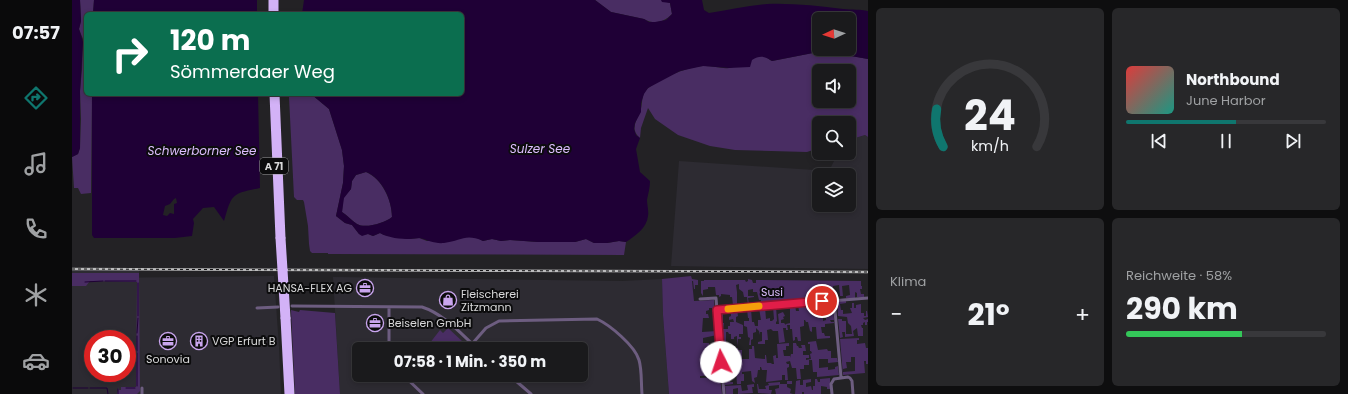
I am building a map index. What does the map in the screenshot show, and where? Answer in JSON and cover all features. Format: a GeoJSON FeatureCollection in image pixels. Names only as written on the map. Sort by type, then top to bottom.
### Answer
{"type":"FeatureCollection","features":[{"type":"Feature","properties":{"kind":"highway"},"geometry":{"type":"LineString","coordinates":[[271,0],[271,12]]}},
{"type":"Feature","properties":{"kind":"highway"},"geometry":{"type":"LineString","coordinates":[[276,0],[276,12]]}},
{"type":"Feature","properties":{"kind":"highway","name":"A 71"},"geometry":{"type":"LineString","coordinates":[[272,96],[280,238],[292,394]]}},
{"type":"Feature","properties":{"kind":"highway","name":"A 71"},"geometry":{"type":"LineString","coordinates":[[277,96],[280,238]]}},
{"type":"Feature","properties":{"kind":"highway","name":"A 71"},"geometry":{"type":"LineString","coordinates":[[286,318],[287,394]]}},
{"type":"Feature","properties":{"kind":"street"},"geometry":{"type":"LineString","coordinates":[[700,299],[716,298],[724,394]]}},
{"type":"Feature","properties":{"kind":"street"},"geometry":{"type":"LineString","coordinates":[[717,310],[868,298]]}},
{"type":"Feature","properties":{"kind":"street"},"geometry":{"type":"LineString","coordinates":[[834,300],[841,377]]}},
{"type":"Feature","properties":{"kind":"street"},"geometry":{"type":"LineString","coordinates":[[292,306],[414,307],[429,310],[442,317],[470,342]]}},
{"type":"Feature","properties":{"kind":"street"},"geometry":{"type":"LineString","coordinates":[[257,308],[278,307]]}},
{"type":"Feature","properties":{"kind":"street"},"geometry":{"type":"LineString","coordinates":[[389,307],[389,342]]}},
{"type":"Feature","properties":{"kind":"street"},"geometry":{"type":"LineString","coordinates":[[474,342],[486,328],[499,321],[597,319],[608,326],[630,346],[636,354],[639,364],[642,394]]}},
{"type":"Feature","properties":{"kind":"street"},"geometry":{"type":"LineString","coordinates":[[832,394],[832,381],[835,378],[841,377],[850,378],[852,381],[853,394]]}},
{"type":"Feature","properties":{"kind":"street"},"geometry":{"type":"LineString","coordinates":[[410,382],[423,394]]}},
{"type":"Feature","properties":{"kind":"street"},"geometry":{"type":"LineString","coordinates":[[517,382],[531,394]]}},
{"type":"Feature","properties":{"kind":"street"},"geometry":{"type":"LineString","coordinates":[[142,388],[142,394]]}},
{"type":"Feature","properties":{"kind":"shaded area"},"geometry":{"type":"Polygon","coordinates":[[[865,135],[868,137],[868,269],[671,266],[679,161],[812,170],[812,212],[856,212],[856,168],[830,168],[834,160],[856,160],[856,138],[865,135]]]}},
{"type":"Feature","properties":{"kind":"shaded area"},"geometry":{"type":"Polygon","coordinates":[[[72,268],[139,268],[139,273],[72,273],[72,268]]]}},
{"type":"Feature","properties":{"kind":"shaded area"},"geometry":{"type":"Polygon","coordinates":[[[72,275],[95,278],[274,276],[281,394],[72,394],[72,275]]]}},
{"type":"Feature","properties":{"kind":"shaded area"},"geometry":{"type":"Polygon","coordinates":[[[333,277],[622,281],[662,279],[669,394],[340,394],[333,277]]]}},
{"type":"Feature","properties":{"kind":"green space"},"geometry":{"type":"Polygon","coordinates":[[[80,0],[94,0],[93,12],[84,12],[84,96],[92,96],[91,193],[81,194],[78,188],[74,188],[72,157],[78,154],[80,148],[80,91],[83,39],[79,29],[81,21],[80,0]]]}},
{"type":"Feature","properties":{"kind":"green space"},"geometry":{"type":"Polygon","coordinates":[[[595,0],[661,0],[670,3],[672,14],[663,21],[652,22],[611,12],[595,0]]]}},
{"type":"Feature","properties":{"kind":"green space"},"geometry":{"type":"Polygon","coordinates":[[[812,53],[812,56],[851,56],[868,59],[868,137],[865,135],[856,138],[856,116],[812,116],[812,150],[807,152],[735,150],[710,146],[678,135],[655,119],[648,108],[641,128],[640,138],[635,133],[635,124],[641,109],[644,93],[648,88],[663,79],[681,71],[699,66],[726,68],[733,67],[752,59],[765,56],[772,61],[812,53]]]}},
{"type":"Feature","properties":{"kind":"green space"},"geometry":{"type":"Polygon","coordinates":[[[313,96],[329,109],[342,150],[344,166],[343,183],[336,216],[345,223],[352,225],[359,234],[368,234],[373,236],[380,233],[409,239],[419,238],[427,241],[476,237],[483,241],[492,239],[501,241],[575,242],[586,239],[594,243],[607,243],[619,241],[626,242],[624,255],[312,253],[310,251],[304,202],[303,200],[297,200],[294,197],[289,97],[313,96]]]}},
{"type":"Feature","properties":{"kind":"green space"},"geometry":{"type":"Polygon","coordinates":[[[366,172],[372,175],[381,185],[388,197],[392,210],[392,217],[370,226],[357,224],[342,212],[343,198],[351,189],[352,181],[356,175],[366,172]]]}},
{"type":"Feature","properties":{"kind":"green space"},"geometry":{"type":"Polygon","coordinates":[[[72,273],[139,273],[140,391],[137,394],[117,394],[119,387],[119,390],[121,390],[121,387],[136,387],[137,282],[90,281],[86,286],[72,286],[72,273]]]}},
{"type":"Feature","properties":{"kind":"green space"},"geometry":{"type":"Polygon","coordinates":[[[691,276],[692,279],[698,280],[698,285],[695,285],[695,289],[692,281],[694,301],[714,300],[715,312],[712,312],[712,308],[709,308],[709,310],[706,311],[709,318],[703,318],[702,332],[717,331],[717,335],[703,338],[703,343],[709,343],[713,349],[706,349],[706,357],[704,357],[704,359],[707,359],[707,366],[703,366],[704,370],[713,367],[714,369],[717,369],[717,365],[719,365],[720,375],[700,376],[700,378],[720,377],[722,394],[669,394],[662,279],[691,276]]]}},
{"type":"Feature","properties":{"kind":"green space","name":"Susi"},"geometry":{"type":"Polygon","coordinates":[[[748,279],[752,280],[753,283],[756,283],[756,280],[861,281],[862,289],[860,289],[861,294],[864,294],[864,297],[857,297],[857,293],[855,292],[855,298],[846,298],[846,296],[850,295],[849,285],[842,286],[843,296],[840,296],[839,285],[833,286],[833,290],[836,290],[836,297],[832,297],[832,293],[829,293],[831,299],[818,300],[817,294],[813,294],[813,300],[761,304],[761,300],[759,300],[757,292],[753,292],[753,289],[748,290],[748,296],[754,297],[748,298],[748,305],[747,297],[744,297],[743,292],[739,289],[739,284],[736,285],[737,304],[741,304],[741,306],[734,307],[732,297],[730,297],[730,295],[721,294],[719,297],[719,295],[716,295],[715,287],[708,287],[708,289],[703,290],[703,296],[701,293],[701,281],[704,280],[745,280],[746,282],[748,279]]]}},
{"type":"Feature","properties":{"kind":"green space"},"geometry":{"type":"Polygon","coordinates":[[[837,301],[846,301],[846,303],[840,304],[843,314],[852,313],[850,308],[852,308],[852,303],[854,303],[854,308],[856,308],[856,305],[861,304],[861,313],[864,313],[864,316],[866,316],[867,311],[868,317],[863,318],[865,320],[868,319],[867,325],[865,325],[865,322],[861,325],[863,328],[863,336],[858,336],[857,328],[853,331],[854,336],[845,337],[845,332],[842,332],[843,337],[840,338],[838,319],[846,321],[846,334],[852,334],[851,326],[848,323],[847,317],[838,316],[837,301]]]}},
{"type":"Feature","properties":{"kind":"green space"},"geometry":{"type":"Polygon","coordinates":[[[828,302],[833,302],[834,320],[830,320],[834,323],[825,324],[825,327],[821,327],[822,333],[824,333],[825,336],[830,336],[830,338],[817,339],[816,327],[812,327],[812,332],[810,331],[808,322],[804,320],[804,326],[800,327],[801,341],[798,341],[797,337],[795,337],[795,340],[793,341],[792,329],[790,329],[790,325],[787,325],[788,330],[783,328],[785,342],[779,343],[778,331],[773,331],[771,329],[767,330],[768,340],[765,340],[765,344],[758,344],[758,342],[762,341],[762,332],[760,332],[760,335],[756,328],[756,332],[753,333],[751,345],[749,345],[750,338],[748,337],[747,327],[744,326],[744,321],[749,321],[747,309],[751,309],[752,322],[754,322],[755,326],[758,326],[758,320],[761,320],[759,308],[765,307],[766,319],[770,318],[770,321],[772,321],[774,319],[773,307],[776,306],[776,324],[779,324],[778,314],[783,312],[785,316],[783,317],[784,319],[781,320],[781,323],[786,325],[790,323],[790,305],[795,305],[796,311],[799,311],[798,305],[819,303],[820,316],[823,316],[823,321],[826,320],[826,315],[828,314],[828,302]]]}},
{"type":"Feature","properties":{"kind":"green space"},"geometry":{"type":"Polygon","coordinates":[[[291,310],[299,312],[300,310],[335,313],[340,394],[295,394],[291,310]]]}},
{"type":"Feature","properties":{"kind":"green space"},"geometry":{"type":"Polygon","coordinates":[[[737,310],[738,316],[736,317],[736,322],[743,325],[743,334],[739,334],[741,339],[738,339],[737,346],[737,336],[734,337],[734,339],[731,339],[731,334],[726,332],[726,344],[729,344],[730,347],[722,347],[720,323],[724,323],[723,329],[728,329],[730,322],[734,322],[733,319],[729,320],[731,313],[723,313],[723,322],[720,322],[719,311],[737,310]]]}},
{"type":"Feature","properties":{"kind":"green space"},"geometry":{"type":"Polygon","coordinates":[[[448,328],[462,341],[431,342],[440,330],[443,333],[448,328]]]}},
{"type":"Feature","properties":{"kind":"green space"},"geometry":{"type":"Polygon","coordinates":[[[859,338],[859,340],[857,340],[857,344],[865,343],[866,348],[868,348],[868,364],[864,361],[865,373],[843,375],[840,339],[859,338]],[[851,357],[851,362],[846,362],[847,368],[843,369],[843,372],[855,371],[855,357],[851,357]]]}},
{"type":"Feature","properties":{"kind":"green space"},"geometry":{"type":"Polygon","coordinates":[[[816,341],[818,350],[827,349],[828,351],[831,351],[831,358],[837,358],[838,362],[828,363],[828,359],[819,359],[819,368],[828,367],[828,370],[835,369],[835,367],[838,366],[839,375],[817,377],[817,372],[813,372],[812,360],[809,360],[809,365],[804,365],[804,369],[800,369],[801,379],[797,379],[796,368],[792,368],[790,361],[786,362],[789,364],[789,367],[787,368],[788,380],[785,380],[785,375],[782,375],[782,380],[766,382],[767,370],[762,370],[760,367],[757,377],[754,378],[755,383],[752,381],[751,371],[742,372],[742,374],[744,374],[744,381],[741,381],[741,384],[737,384],[736,372],[732,373],[731,369],[729,369],[730,382],[733,382],[733,384],[725,385],[722,349],[738,348],[738,350],[742,350],[742,359],[749,359],[749,349],[752,349],[752,346],[754,346],[755,358],[765,359],[766,355],[767,363],[774,364],[773,356],[776,355],[776,358],[778,358],[777,344],[789,343],[789,346],[786,346],[786,350],[783,350],[784,356],[790,356],[790,358],[791,354],[793,354],[793,343],[796,343],[799,348],[802,348],[801,345],[805,345],[806,351],[803,351],[803,355],[809,355],[809,358],[806,358],[806,360],[811,359],[810,354],[812,353],[808,342],[816,341]]]}},
{"type":"Feature","properties":{"kind":"green space"},"geometry":{"type":"Polygon","coordinates":[[[830,378],[830,389],[821,386],[821,394],[804,394],[804,392],[802,392],[802,394],[795,394],[796,381],[800,380],[800,385],[803,385],[803,380],[811,379],[811,382],[806,383],[806,387],[811,386],[813,390],[813,386],[815,386],[815,379],[820,382],[820,379],[830,378]]]}},
{"type":"Feature","properties":{"kind":"green space"},"geometry":{"type":"Polygon","coordinates":[[[787,381],[792,381],[792,384],[787,384],[787,381]]]}},
{"type":"Feature","properties":{"kind":"green space"},"geometry":{"type":"Polygon","coordinates":[[[780,382],[780,384],[787,384],[787,387],[791,389],[790,393],[793,394],[776,394],[775,389],[779,388],[779,385],[769,386],[769,390],[772,390],[771,394],[758,393],[757,384],[759,389],[766,389],[765,386],[769,385],[768,383],[780,382]]]}},
{"type":"Feature","properties":{"kind":"green space"},"geometry":{"type":"Polygon","coordinates":[[[754,384],[754,387],[752,387],[753,393],[738,394],[738,388],[733,389],[733,394],[726,394],[725,386],[741,385],[742,391],[748,390],[747,385],[754,384]]]}},
{"type":"Feature","properties":{"kind":"water"},"geometry":{"type":"Polygon","coordinates":[[[72,0],[80,0],[81,21],[79,29],[83,42],[80,91],[80,148],[78,154],[72,157],[72,0]]]}},
{"type":"Feature","properties":{"kind":"water"},"geometry":{"type":"Polygon","coordinates":[[[94,0],[257,0],[257,12],[93,12],[94,0]]]}},
{"type":"Feature","properties":{"kind":"water","name":"Sulzer See"},"geometry":{"type":"Polygon","coordinates":[[[304,0],[595,0],[611,12],[644,19],[649,22],[666,20],[672,14],[670,3],[662,2],[661,0],[702,0],[704,10],[709,13],[767,4],[805,5],[868,11],[868,59],[851,56],[856,56],[856,12],[812,12],[812,53],[772,61],[764,57],[757,57],[752,60],[750,67],[729,68],[703,66],[680,71],[648,88],[644,94],[641,103],[641,112],[635,123],[634,129],[636,135],[640,138],[636,149],[640,172],[650,181],[647,200],[648,216],[643,228],[626,242],[619,241],[594,243],[586,239],[575,242],[501,241],[492,239],[483,241],[472,238],[463,238],[450,242],[437,243],[420,238],[395,238],[380,233],[373,236],[368,234],[362,236],[352,225],[345,223],[336,216],[343,183],[344,166],[342,150],[329,109],[313,96],[464,96],[464,12],[302,12],[304,0]],[[366,172],[356,175],[352,181],[351,189],[344,198],[342,212],[357,224],[370,226],[392,217],[392,210],[388,197],[377,179],[366,172]]]}},
{"type":"Feature","properties":{"kind":"water","name":"Schwerborner See"},"geometry":{"type":"Polygon","coordinates":[[[92,96],[258,96],[260,188],[243,192],[234,197],[231,200],[224,221],[214,207],[203,208],[193,219],[194,223],[192,236],[175,238],[94,238],[92,235],[92,96]],[[176,198],[170,204],[165,206],[163,215],[167,216],[170,213],[174,214],[174,204],[177,203],[176,198]]]}},
{"type":"Feature","properties":{"kind":"waterway"},"geometry":{"type":"LineString","coordinates":[[85,282],[103,281]]}},
{"type":"Feature","properties":{"kind":"waterway"},"geometry":{"type":"LineString","coordinates":[[105,281],[136,281]]}},
{"type":"Feature","properties":{"kind":"waterway"},"geometry":{"type":"LineString","coordinates":[[138,283],[138,316]]}},
{"type":"Feature","properties":{"kind":"waterway"},"geometry":{"type":"LineString","coordinates":[[137,333],[138,318]]}},
{"type":"Feature","properties":{"kind":"waterway"},"geometry":{"type":"LineString","coordinates":[[137,336],[137,351]]}},
{"type":"Feature","properties":{"kind":"waterway"},"geometry":{"type":"LineString","coordinates":[[137,353],[137,386]]}},
{"type":"Feature","properties":{"kind":"waterway"},"geometry":{"type":"LineString","coordinates":[[73,388],[88,388]]}},
{"type":"Feature","properties":{"kind":"waterway"},"geometry":{"type":"LineString","coordinates":[[90,388],[107,388],[108,394]]}},
{"type":"Feature","properties":{"kind":"waterway"},"geometry":{"type":"LineString","coordinates":[[126,388],[135,388]]}},
{"type":"Feature","properties":{"kind":"waterway"},"geometry":{"type":"LineString","coordinates":[[118,389],[118,394]]}},
{"type":"Feature","properties":{"kind":"railway"},"geometry":{"type":"LineString","coordinates":[[72,269],[868,272]]}},
{"type":"Feature","properties":{"kind":"slow traffic"},"geometry":{"type":"LineString","coordinates":[[728,309],[759,306]]}},
{"type":"Feature","properties":{"kind":"place","name":"HANSA-FLEX AG"},"geometry":{"type":"Point","coordinates":[365,288]}},
{"type":"Feature","properties":{"kind":"place","name":"Fleischerei Zitzmann"},"geometry":{"type":"Point","coordinates":[448,300]}},
{"type":"Feature","properties":{"kind":"place","name":"Beiselen GmbH"},"geometry":{"type":"Point","coordinates":[375,323]}},
{"type":"Feature","properties":{"kind":"place","name":"Sonovia"},"geometry":{"type":"Point","coordinates":[168,341]}},
{"type":"Feature","properties":{"kind":"place","name":"VGP Erfurt B"},"geometry":{"type":"Point","coordinates":[199,341]}},
{"type":"Feature","properties":{"kind":"route"},"geometry":{"type":"LineString","coordinates":[[721,362],[717,310],[822,301]]}}]}
